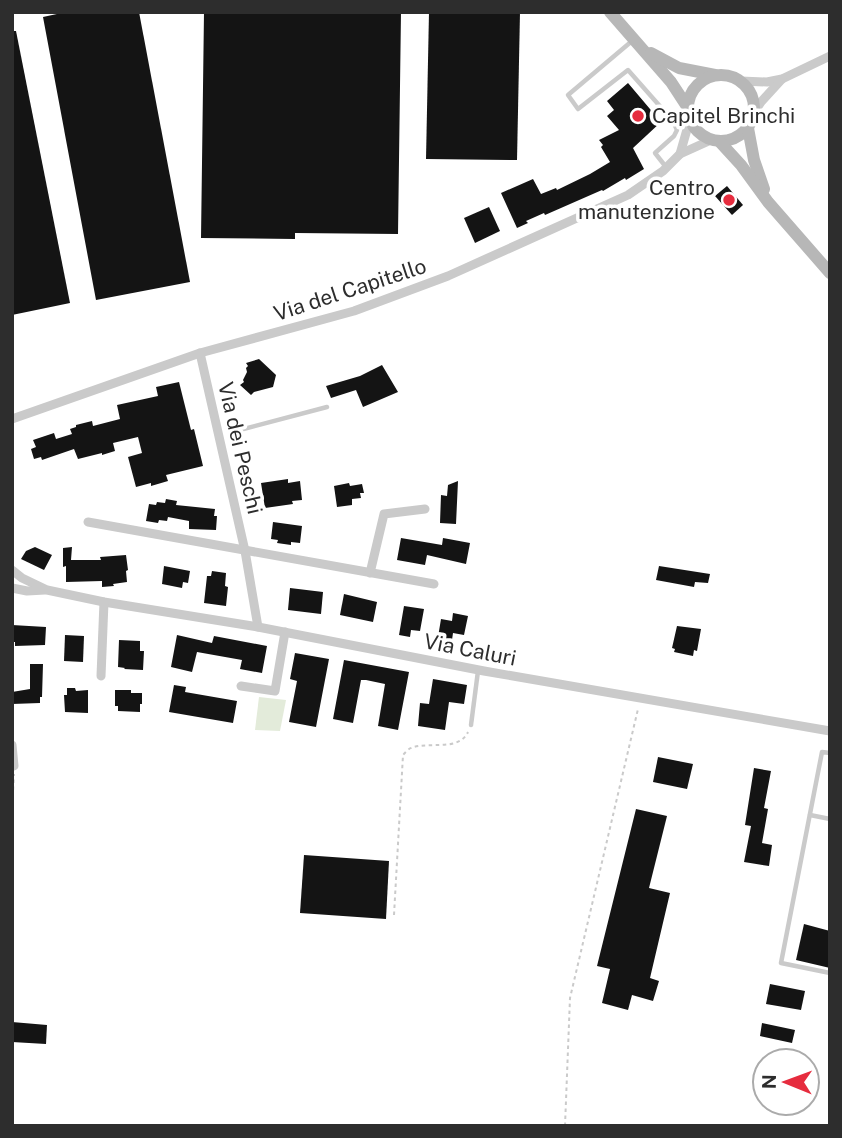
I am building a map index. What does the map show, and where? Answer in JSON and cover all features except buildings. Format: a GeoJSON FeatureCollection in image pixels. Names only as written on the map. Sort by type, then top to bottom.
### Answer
{"type":"FeatureCollection","features":[{"type":"Feature","properties":{"kind":"main road"},"geometry":{"type":"LineString","coordinates":[[610,12],[671,82],[698,132],[715,141],[741,165],[768,202],[830,273]]}},
{"type":"Feature","properties":{"kind":"main road"},"geometry":{"type":"LineString","coordinates":[[635,42],[679,68],[729,75],[741,81],[751,91],[755,111],[748,128],[735,139],[715,141]]}},
{"type":"Feature","properties":{"kind":"main road"},"geometry":{"type":"LineString","coordinates":[[689,114],[689,99],[693,90],[701,82],[715,75]]}},
{"type":"Feature","properties":{"kind":"main road"},"geometry":{"type":"LineString","coordinates":[[748,128],[754,160],[768,202]]}},
{"type":"Feature","properties":{"kind":"street"},"geometry":{"type":"LineString","coordinates":[[741,81],[767,82],[782,79],[830,57]]}},
{"type":"Feature","properties":{"kind":"street"},"geometry":{"type":"LineString","coordinates":[[755,111],[782,79]]}},
{"type":"Feature","properties":{"kind":"street"},"geometry":{"type":"LineString","coordinates":[[680,154],[689,114]]}},
{"type":"Feature","properties":{"kind":"street","name":"Via del Capitello"},"geometry":{"type":"LineString","coordinates":[[12,419],[200,353],[354,312],[448,276],[628,195],[680,154],[715,141]]}},
{"type":"Feature","properties":{"kind":"street","name":"Via dei Peschi"},"geometry":{"type":"LineString","coordinates":[[200,353],[245,551],[258,627]]}},
{"type":"Feature","properties":{"kind":"street"},"geometry":{"type":"LineString","coordinates":[[370,573],[384,514],[425,509]]}},
{"type":"Feature","properties":{"kind":"street"},"geometry":{"type":"LineString","coordinates":[[88,522],[435,584]]}},
{"type":"Feature","properties":{"kind":"street","name":"Via Caluri"},"geometry":{"type":"LineString","coordinates":[[12,570],[47,590],[104,602],[258,627],[478,670],[830,731]]}},
{"type":"Feature","properties":{"kind":"street","name":"Via Caluri"},"geometry":{"type":"LineString","coordinates":[[12,589],[47,590]]}},
{"type":"Feature","properties":{"kind":"street"},"geometry":{"type":"LineString","coordinates":[[101,676],[104,602]]}},
{"type":"Feature","properties":{"kind":"street"},"geometry":{"type":"LineString","coordinates":[[241,686],[275,691],[285,632]]}},
{"type":"Feature","properties":{"kind":"street"},"geometry":{"type":"LineString","coordinates":[[12,745],[14,766]]}},
{"type":"Feature","properties":{"kind":"lane"},"geometry":{"type":"LineString","coordinates":[[635,42],[568,95],[578,109],[628,70],[674,121],[677,130],[674,136],[655,153],[666,167]]}},
{"type":"Feature","properties":{"kind":"lane"},"geometry":{"type":"LineString","coordinates":[[236,431],[327,407]]}},
{"type":"Feature","properties":{"kind":"lane"},"geometry":{"type":"LineString","coordinates":[[471,724],[478,670]]}},
{"type":"Feature","properties":{"kind":"lane"},"geometry":{"type":"LineString","coordinates":[[830,753],[822,752],[781,963],[830,973]]}},
{"type":"Feature","properties":{"kind":"lane"},"geometry":{"type":"LineString","coordinates":[[810,815],[830,819]]}},
{"type":"Feature","properties":{"kind":"path"},"geometry":{"type":"LineString","coordinates":[[565,1126],[570,999],[640,697]]}},
{"type":"Feature","properties":{"kind":"path"},"geometry":{"type":"LineString","coordinates":[[394,915],[403,755],[410,748],[460,743],[467,737],[471,724]]}},
{"type":"Feature","properties":{"kind":"path"},"geometry":{"type":"LineString","coordinates":[[12,811],[14,766]]}},
{"type":"Feature","properties":{"kind":"green space"},"geometry":{"type":"Polygon","coordinates":[[[259,697],[286,700],[280,731],[255,730],[259,697]]]}},
{"type":"Feature","properties":{"kind":"place","name":"Capitel Brinchi"},"geometry":{"type":"Point","coordinates":[638,116]}},
{"type":"Feature","properties":{"kind":"place","name":"Centro manutenzione"},"geometry":{"type":"Point","coordinates":[729,200]}}]}
